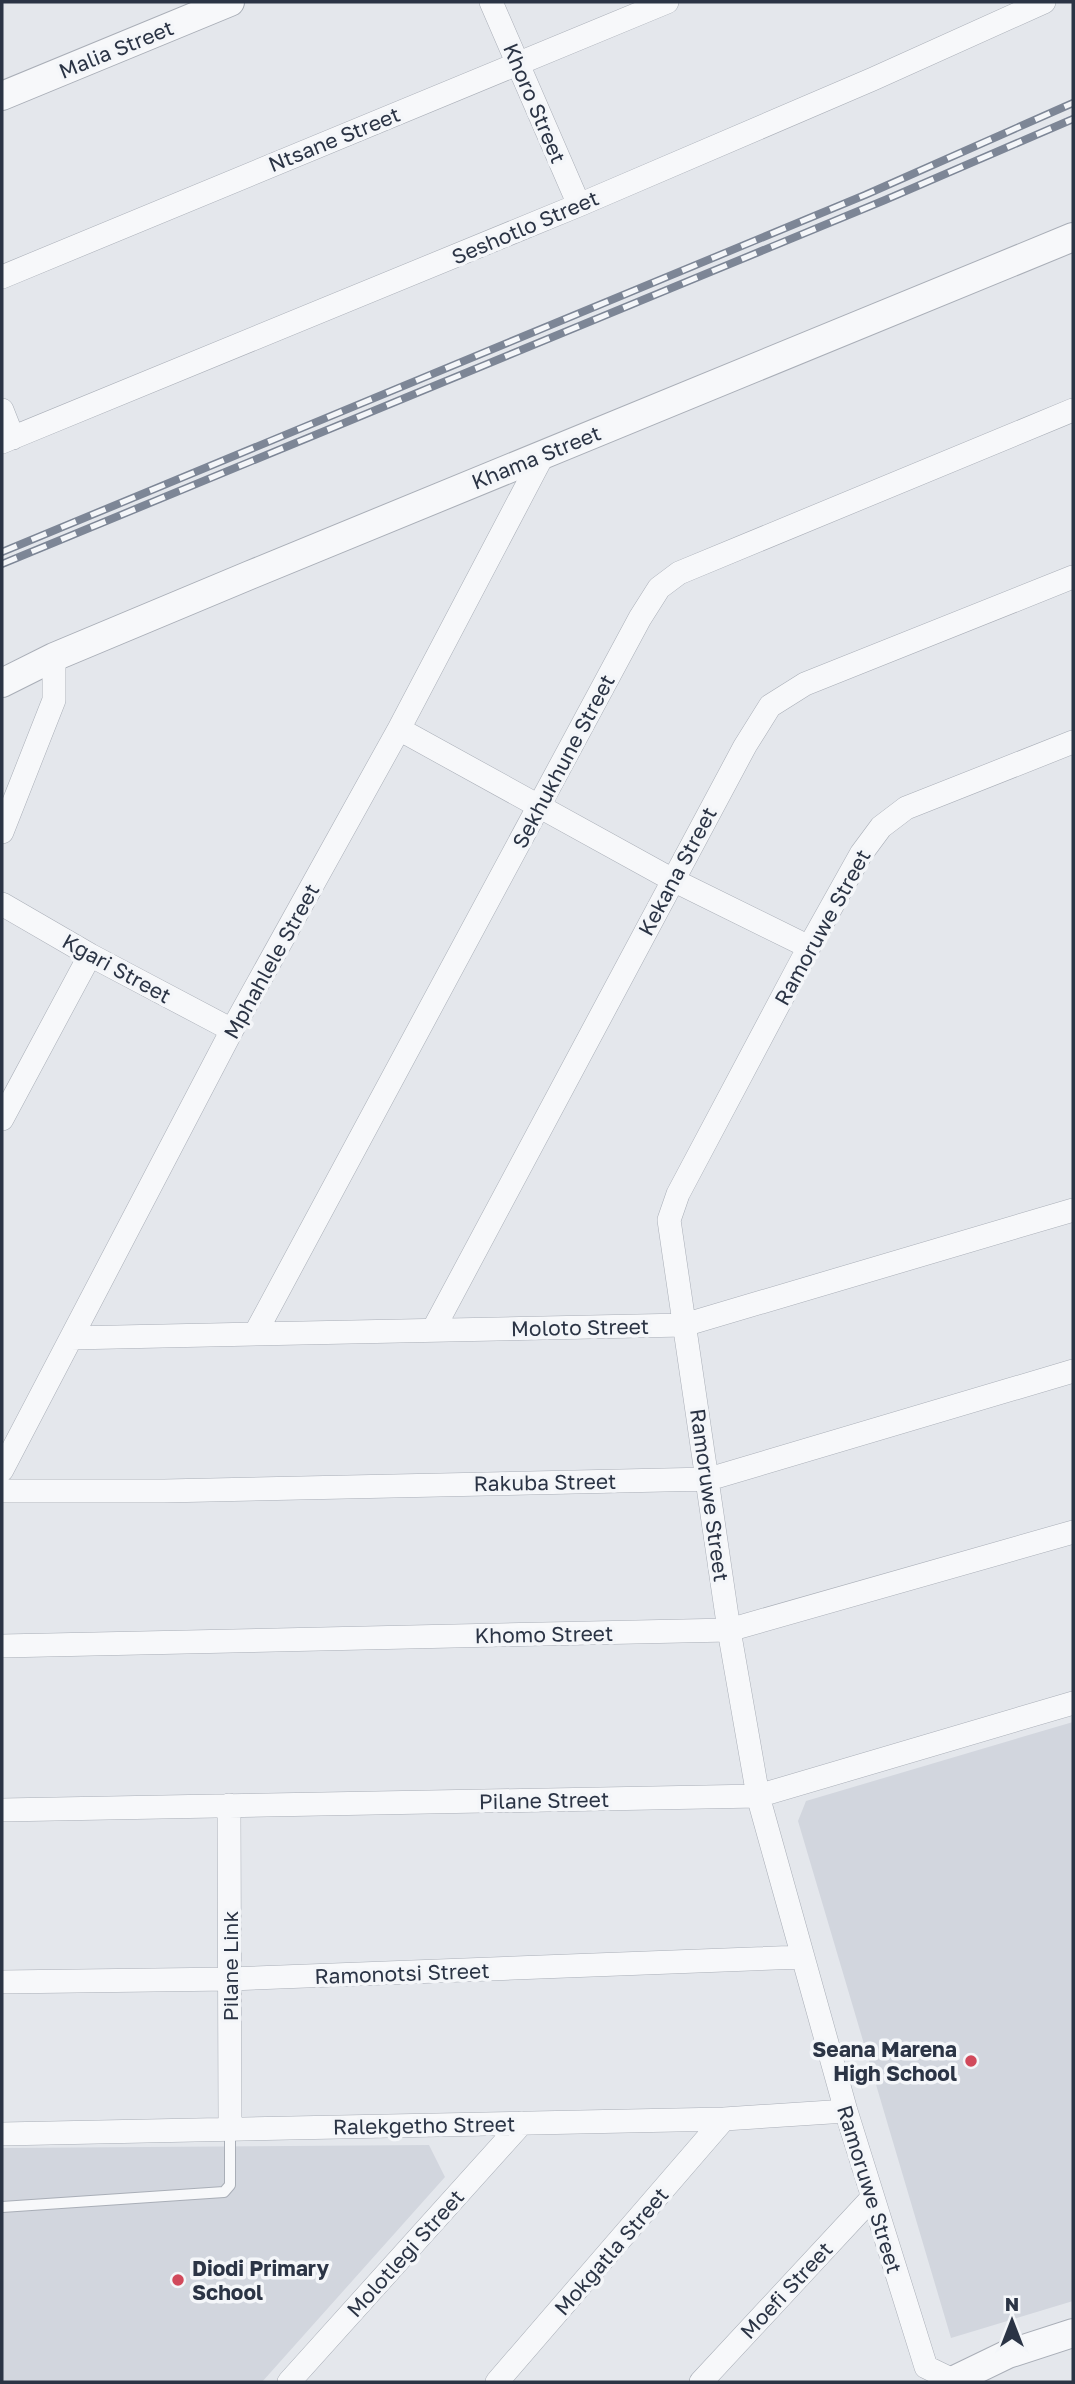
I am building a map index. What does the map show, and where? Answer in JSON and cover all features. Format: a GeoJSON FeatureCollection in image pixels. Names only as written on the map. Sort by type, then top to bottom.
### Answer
{"type":"FeatureCollection","features":[{"type":"Feature","properties":{"kind":"street","name":"Malia Street"},"geometry":{"type":"LineString","coordinates":[[2,96],[230,2]]}},
{"type":"Feature","properties":{"kind":"street","name":"Khoro Street"},"geometry":{"type":"LineString","coordinates":[[491,2],[579,205]]}},
{"type":"Feature","properties":{"kind":"street","name":"Ntsane Street"},"geometry":{"type":"LineString","coordinates":[[2,277],[667,2]]}},
{"type":"Feature","properties":{"kind":"street","name":"Seshotlo Street"},"geometry":{"type":"LineString","coordinates":[[7,440],[579,205],[873,79],[1044,2]]}},
{"type":"Feature","properties":{"kind":"street","name":"Khama Street"},"geometry":{"type":"LineString","coordinates":[[2,683],[54,657],[1073,237]]}},
{"type":"Feature","properties":{"kind":"street"},"geometry":{"type":"LineString","coordinates":[[2,410],[7,440]]}},
{"type":"Feature","properties":{"kind":"street","name":"Sekhukhune Street"},"geometry":{"type":"LineString","coordinates":[[256,1332],[651,598],[668,579],[1073,410]]}},
{"type":"Feature","properties":{"kind":"street","name":"Mphahlele Street"},"geometry":{"type":"LineString","coordinates":[[2,1470],[232,1030],[399,729],[543,455]]}},
{"type":"Feature","properties":{"kind":"street","name":"Kekana Street"},"geometry":{"type":"LineString","coordinates":[[433,1330],[671,879],[760,719],[782,697],[805,684],[1073,577]]}},
{"type":"Feature","properties":{"kind":"street"},"geometry":{"type":"LineString","coordinates":[[2,832],[54,700],[54,657]]}},
{"type":"Feature","properties":{"kind":"street"},"geometry":{"type":"LineString","coordinates":[[399,729],[540,804],[671,879],[809,947]]}},
{"type":"Feature","properties":{"kind":"street","name":"Ramoruwe Street"},"geometry":{"type":"LineString","coordinates":[[954,2381],[930,2372],[926,2367],[846,2111],[758,1796],[729,1630],[709,1479],[669,1230],[671,1209],[809,947],[861,855],[892,816],[934,796],[1073,742]]}},
{"type":"Feature","properties":{"kind":"street","name":"Kgari Street"},"geometry":{"type":"LineString","coordinates":[[2,904],[90,955],[232,1030]]}},
{"type":"Feature","properties":{"kind":"street"},"geometry":{"type":"LineString","coordinates":[[2,1119],[90,955]]}},
{"type":"Feature","properties":{"kind":"street","name":"Moloto Street"},"geometry":{"type":"LineString","coordinates":[[71,1338],[684,1325],[1073,1210]]}},
{"type":"Feature","properties":{"kind":"street","name":"Rakuba Street"},"geometry":{"type":"LineString","coordinates":[[2,1491],[164,1491],[709,1479],[1073,1371]]}},
{"type":"Feature","properties":{"kind":"street","name":"Khomo Street"},"geometry":{"type":"LineString","coordinates":[[2,1646],[729,1630],[1073,1532]]}},
{"type":"Feature","properties":{"kind":"street","name":"Pilane Street"},"geometry":{"type":"LineString","coordinates":[[2,1810],[758,1796],[1073,1703]]}},
{"type":"Feature","properties":{"kind":"street","name":"Pilane Link"},"geometry":{"type":"LineString","coordinates":[[229,1805],[230,2127]]}},
{"type":"Feature","properties":{"kind":"street","name":"Ramonotsi Street"},"geometry":{"type":"LineString","coordinates":[[2,1982],[230,1979],[802,1957]]}},
{"type":"Feature","properties":{"kind":"street","name":"Ralekgetho Street"},"geometry":{"type":"LineString","coordinates":[[2,2134],[230,2127],[724,2119],[846,2111]]}},
{"type":"Feature","properties":{"kind":"street","name":"Mokgatla Street"},"geometry":{"type":"LineString","coordinates":[[497,2382],[724,2119]]}},
{"type":"Feature","properties":{"kind":"street","name":"Molotlegi Street"},"geometry":{"type":"LineString","coordinates":[[289,2382],[522,2123]]}},
{"type":"Feature","properties":{"kind":"street","name":"Moefi Street"},"geometry":{"type":"LineString","coordinates":[[701,2382],[872,2198]]}},
{"type":"Feature","properties":{"kind":"street"},"geometry":{"type":"LineString","coordinates":[[954,2381],[1008,2354],[1073,2333]]}},
{"type":"Feature","properties":{"kind":"lane"},"geometry":{"type":"LineString","coordinates":[[2,2207],[224,2192],[230,2185],[230,2127]]}},
{"type":"Feature","properties":{"kind":"shaded area","name":"Seana Marena High School"},"geometry":{"type":"Polygon","coordinates":[[[1073,1722],[1073,2301],[951,2338],[798,1821],[806,1801],[1073,1722]]]}},
{"type":"Feature","properties":{"kind":"shaded area","name":"Diodi Primary School"},"geometry":{"type":"Polygon","coordinates":[[[429,2145],[445,2177],[262,2382],[2,2382],[2,2148],[429,2145]]]}},
{"type":"Feature","properties":{"kind":"railway"},"geometry":{"type":"LineString","coordinates":[[2,552],[865,195],[1073,103]]}},
{"type":"Feature","properties":{"kind":"railway"},"geometry":{"type":"LineString","coordinates":[[2,564],[885,200],[1073,119]]}},
{"type":"Feature","properties":{"kind":"place","name":"Seana Marena High School"},"geometry":{"type":"Point","coordinates":[971,2061]}},
{"type":"Feature","properties":{"kind":"place","name":"Diodi Primary School"},"geometry":{"type":"Point","coordinates":[178,2280]}}]}
